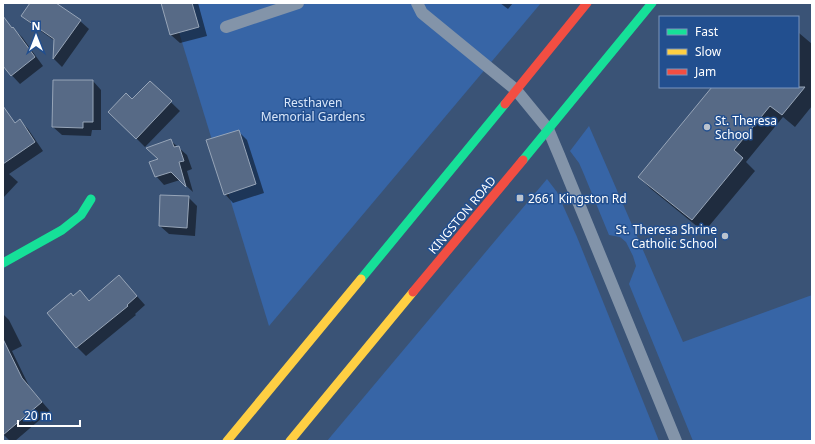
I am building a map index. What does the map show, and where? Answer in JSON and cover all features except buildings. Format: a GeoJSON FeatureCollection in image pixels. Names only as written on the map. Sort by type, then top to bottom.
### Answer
{"type":"FeatureCollection","features":[{"type":"Feature","properties":{"kind":"main road"},"geometry":{"type":"LineString","coordinates":[[226,441],[587,3]]}},
{"type":"Feature","properties":{"kind":"main road","name":"KINGSTON ROAD"},"geometry":{"type":"LineString","coordinates":[[290,441],[652,3]]}},
{"type":"Feature","properties":{"kind":"main road"},"geometry":{"type":"LineString","coordinates":[[3,263],[62,230],[81,215],[91,200]]}},
{"type":"Feature","properties":{"kind":"lane"},"geometry":{"type":"LineString","coordinates":[[226,28],[298,3]]}},
{"type":"Feature","properties":{"kind":"lane"},"geometry":{"type":"LineString","coordinates":[[417,3],[422,13],[516,90],[548,129],[560,155],[676,441]]}},
{"type":"Feature","properties":{"kind":"green space","name":"Resthaven Memorial Gardens"},"geometry":{"type":"Polygon","coordinates":[[[170,3],[541,3],[269,326],[170,3]]]}},
{"type":"Feature","properties":{"kind":"green space"},"geometry":{"type":"Polygon","coordinates":[[[589,126],[683,342],[812,295],[812,441],[693,441],[629,284],[636,266],[633,256],[626,242],[620,237],[609,235],[579,163],[570,151],[589,126]]]}},
{"type":"Feature","properties":{"kind":"green space"},"geometry":{"type":"Polygon","coordinates":[[[547,179],[557,192],[577,237],[659,441],[327,441],[547,179]]]}},
{"type":"Feature","properties":{"kind":"traffic: fast"},"geometry":{"type":"LineString","coordinates":[[523,160],[652,3]]}},
{"type":"Feature","properties":{"kind":"traffic: fast"},"geometry":{"type":"LineString","coordinates":[[361,279],[505,104]]}},
{"type":"Feature","properties":{"kind":"traffic: fast"},"geometry":{"type":"LineString","coordinates":[[3,263],[62,230],[81,215],[91,199]]}},
{"type":"Feature","properties":{"kind":"traffic: slow"},"geometry":{"type":"LineString","coordinates":[[227,441],[361,279]]}},
{"type":"Feature","properties":{"kind":"traffic: slow"},"geometry":{"type":"LineString","coordinates":[[290,441],[413,292]]}},
{"type":"Feature","properties":{"kind":"traffic: jam"},"geometry":{"type":"LineString","coordinates":[[505,104],[587,3]]}},
{"type":"Feature","properties":{"kind":"traffic: jam"},"geometry":{"type":"LineString","coordinates":[[413,292],[523,160]]}},
{"type":"Feature","properties":{"kind":"place","name":"St. Theresa School"},"geometry":{"type":"Point","coordinates":[707,127]}},
{"type":"Feature","properties":{"kind":"place","name":"2661 Kingston Rd"},"geometry":{"type":"Point","coordinates":[520,198]}},
{"type":"Feature","properties":{"kind":"place","name":"St. Theresa Shrine Catholic School"},"geometry":{"type":"Point","coordinates":[725,236]}}]}
